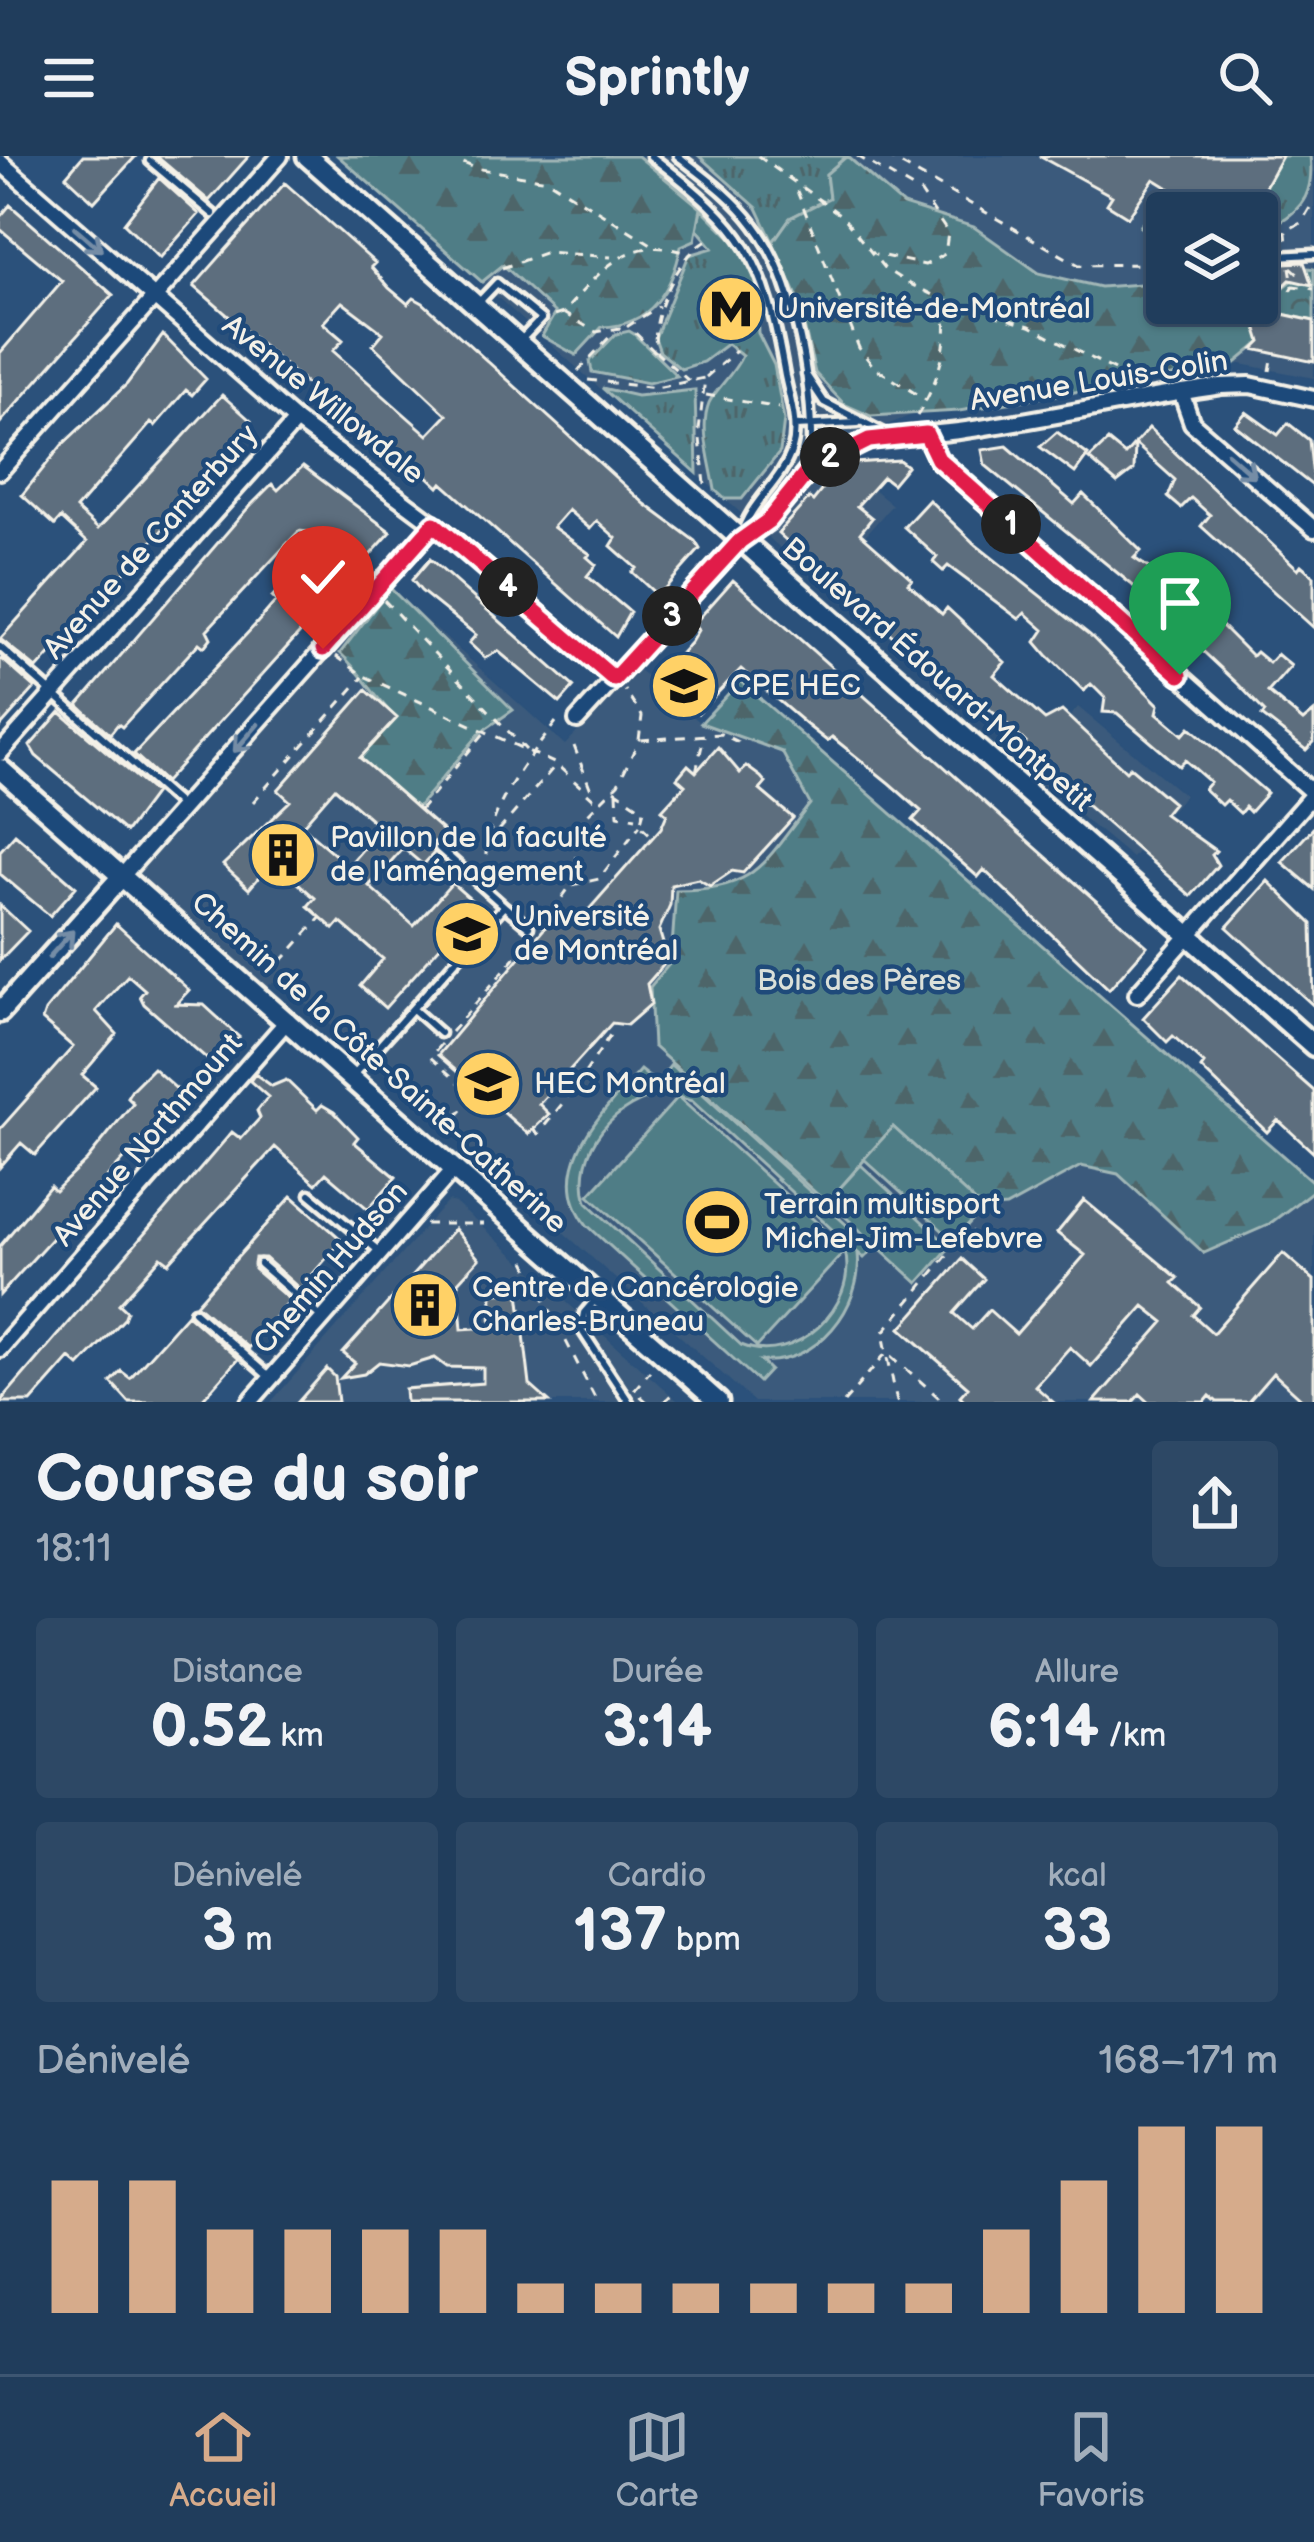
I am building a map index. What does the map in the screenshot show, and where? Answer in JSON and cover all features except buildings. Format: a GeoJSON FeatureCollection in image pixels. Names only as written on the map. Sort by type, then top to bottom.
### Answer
{"type":"FeatureCollection","features":[{"type":"Feature","properties":{"kind":"street"},"geometry":{"type":"LineString","coordinates":[[0,471],[280,156]]}},
{"type":"Feature","properties":{"kind":"street","name":"Boulevard Édouard-Montpetit"},"geometry":{"type":"LineString","coordinates":[[307,156],[1314,1046]]}},
{"type":"Feature","properties":{"kind":"street","name":"Avenue Willowdale"},"geometry":{"type":"LineString","coordinates":[[1,166],[296,421],[434,524],[620,684]]}},
{"type":"Feature","properties":{"kind":"street","name":"Avenue Louis-Colin"},"geometry":{"type":"LineString","coordinates":[[577,720],[620,684],[740,541],[768,521],[809,470],[838,453],[887,435],[926,434],[1239,384],[1314,399]]}},
{"type":"Feature","properties":{"kind":"street"},"geometry":{"type":"LineString","coordinates":[[1180,392],[1192,423],[1314,529]]}},
{"type":"Feature","properties":{"kind":"street","name":"Avenue de Canterbury"},"geometry":{"type":"LineString","coordinates":[[0,753],[296,421]]}},
{"type":"Feature","properties":{"kind":"street"},"geometry":{"type":"LineString","coordinates":[[926,434],[938,459],[1314,794],[1137,994]]}},
{"type":"Feature","properties":{"kind":"street"},"geometry":{"type":"LineString","coordinates":[[0,1012],[434,524]]}},
{"type":"Feature","properties":{"kind":"street","name":"Chemin de la Côte-Sainte-Catherine"},"geometry":{"type":"LineString","coordinates":[[0,769],[718,1402]]}},
{"type":"Feature","properties":{"kind":"street","name":"Avenue Northmount"},"geometry":{"type":"LineString","coordinates":[[0,1349],[288,1021]]}},
{"type":"Feature","properties":{"kind":"street","name":"Chemin Hudson"},"geometry":{"type":"LineString","coordinates":[[250,1402],[454,1169]]}},
{"type":"Feature","properties":{"kind":"lane"},"geometry":{"type":"LineString","coordinates":[[651,156],[730,221],[753,253],[791,407],[795,426],[787,463],[748,510],[740,541]]}},
{"type":"Feature","properties":{"kind":"lane"},"geometry":{"type":"LineString","coordinates":[[678,156],[731,199],[760,232],[786,290],[812,425],[809,470]]}},
{"type":"Feature","properties":{"kind":"lane"},"geometry":{"type":"LineString","coordinates":[[150,161],[213,214]]}},
{"type":"Feature","properties":{"kind":"lane"},"geometry":{"type":"LineString","coordinates":[[1278,256],[1314,254]]}},
{"type":"Feature","properties":{"kind":"lane"},"geometry":{"type":"LineString","coordinates":[[476,305],[497,284],[541,319],[518,342]]}},
{"type":"Feature","properties":{"kind":"lane"},"geometry":{"type":"LineString","coordinates":[[804,371],[824,402],[887,435]]}},
{"type":"Feature","properties":{"kind":"lane"},"geometry":{"type":"LineString","coordinates":[[795,426],[862,423]]}},
{"type":"Feature","properties":{"kind":"lane"},"geometry":{"type":"LineString","coordinates":[[0,647],[184,808]]}},
{"type":"Feature","properties":{"kind":"lane"},"geometry":{"type":"LineString","coordinates":[[439,848],[529,927]]}},
{"type":"Feature","properties":{"kind":"lane"},"geometry":{"type":"LineString","coordinates":[[352,1077],[505,906]]}},
{"type":"Feature","properties":{"kind":"lane"},"geometry":{"type":"LineString","coordinates":[[412,1009],[440,1033]]}},
{"type":"Feature","properties":{"kind":"lane"},"geometry":{"type":"LineString","coordinates":[[310,1194],[380,1252]]}},
{"type":"Feature","properties":{"kind":"lane"},"geometry":{"type":"LineString","coordinates":[[260,1264],[323,1318]]}},
{"type":"Feature","properties":{"kind":"lane"},"geometry":{"type":"LineString","coordinates":[[598,1296],[584,1313],[580,1329],[628,1402]]}},
{"type":"Feature","properties":{"kind":"lane"},"geometry":{"type":"LineString","coordinates":[[194,1311],[270,1378]]}},
{"type":"Feature","properties":{"kind":"path"},"geometry":{"type":"LineString","coordinates":[[447,156],[475,168],[548,180],[656,247],[686,253]]}},
{"type":"Feature","properties":{"kind":"path"},"geometry":{"type":"LineString","coordinates":[[758,156],[796,188],[842,216],[873,254],[904,281],[943,300],[1030,326],[1138,383]]}},
{"type":"Feature","properties":{"kind":"path"},"geometry":{"type":"LineString","coordinates":[[857,156],[922,194],[948,233],[946,254],[937,262],[908,265],[873,254]]}},
{"type":"Feature","properties":{"kind":"path"},"geometry":{"type":"LineString","coordinates":[[886,156],[1079,265],[1146,264]]}},
{"type":"Feature","properties":{"kind":"path"},"geometry":{"type":"LineString","coordinates":[[796,188],[859,348],[874,367],[926,401]]}},
{"type":"Feature","properties":{"kind":"path"},"geometry":{"type":"LineString","coordinates":[[1278,235],[1301,224],[1314,202]]}},
{"type":"Feature","properties":{"kind":"path"},"geometry":{"type":"LineString","coordinates":[[1278,228],[1286,232]]}},
{"type":"Feature","properties":{"kind":"path"},"geometry":{"type":"LineString","coordinates":[[1286,232],[1287,244]]}},
{"type":"Feature","properties":{"kind":"path"},"geometry":{"type":"LineString","coordinates":[[657,353],[654,331],[663,304],[686,253],[707,240]]}},
{"type":"Feature","properties":{"kind":"path"},"geometry":{"type":"LineString","coordinates":[[502,268],[547,252],[613,257],[656,247]]}},
{"type":"Feature","properties":{"kind":"path"},"geometry":{"type":"LineString","coordinates":[[554,316],[563,313],[613,257]]}},
{"type":"Feature","properties":{"kind":"path"},"geometry":{"type":"LineString","coordinates":[[904,281],[908,265]]}},
{"type":"Feature","properties":{"kind":"path"},"geometry":{"type":"LineString","coordinates":[[1278,289],[1290,292],[1294,286],[1290,266],[1301,277]]}},
{"type":"Feature","properties":{"kind":"path"},"geometry":{"type":"LineString","coordinates":[[1294,286],[1314,289]]}},
{"type":"Feature","properties":{"kind":"path"},"geometry":{"type":"LineString","coordinates":[[917,416],[944,345],[943,300]]}},
{"type":"Feature","properties":{"kind":"path"},"geometry":{"type":"LineString","coordinates":[[563,313],[596,332],[628,326],[663,304]]}},
{"type":"Feature","properties":{"kind":"path"},"geometry":{"type":"LineString","coordinates":[[628,326],[689,381]]}},
{"type":"Feature","properties":{"kind":"path"},"geometry":{"type":"LineString","coordinates":[[578,371],[616,330]]}},
{"type":"Feature","properties":{"kind":"path"},"geometry":{"type":"LineString","coordinates":[[588,380],[640,388],[705,378],[736,351]]}},
{"type":"Feature","properties":{"kind":"path"},"geometry":{"type":"LineString","coordinates":[[1270,370],[1274,353]]}},
{"type":"Feature","properties":{"kind":"path"},"geometry":{"type":"LineString","coordinates":[[704,485],[699,430],[705,378]]}},
{"type":"Feature","properties":{"kind":"path"},"geometry":{"type":"LineString","coordinates":[[704,395],[791,407]]}},
{"type":"Feature","properties":{"kind":"path"},"geometry":{"type":"LineString","coordinates":[[383,599],[531,756]]}},
{"type":"Feature","properties":{"kind":"path"},"geometry":{"type":"LineString","coordinates":[[334,655],[364,676],[556,764],[591,791]]}},
{"type":"Feature","properties":{"kind":"path"},"geometry":{"type":"LineString","coordinates":[[253,802],[364,676]]}},
{"type":"Feature","properties":{"kind":"path"},"geometry":{"type":"LineString","coordinates":[[620,684],[642,716],[639,740],[616,790],[618,815],[638,817]]}},
{"type":"Feature","properties":{"kind":"path"},"geometry":{"type":"LineString","coordinates":[[485,887],[484,847],[512,775],[556,722]]}},
{"type":"Feature","properties":{"kind":"path"},"geometry":{"type":"LineString","coordinates":[[420,810],[486,731]]}},
{"type":"Feature","properties":{"kind":"path"},"geometry":{"type":"LineString","coordinates":[[639,740],[704,734],[728,735],[740,743]]}},
{"type":"Feature","properties":{"kind":"path"},"geometry":{"type":"LineString","coordinates":[[696,772],[704,734]]}},
{"type":"Feature","properties":{"kind":"path"},"geometry":{"type":"LineString","coordinates":[[574,746],[596,801]]}},
{"type":"Feature","properties":{"kind":"path"},"geometry":{"type":"LineString","coordinates":[[484,847],[556,764]]}},
{"type":"Feature","properties":{"kind":"path"},"geometry":{"type":"LineString","coordinates":[[444,1130],[477,1094],[430,1057],[571,885],[582,826],[596,801],[616,790]]}},
{"type":"Feature","properties":{"kind":"path"},"geometry":{"type":"LineString","coordinates":[[616,790],[644,810],[638,817]]}},
{"type":"Feature","properties":{"kind":"path"},"geometry":{"type":"LineString","coordinates":[[638,817],[653,837]]}},
{"type":"Feature","properties":{"kind":"path"},"geometry":{"type":"LineString","coordinates":[[571,885],[599,879],[640,825]]}},
{"type":"Feature","properties":{"kind":"path"},"geometry":{"type":"LineString","coordinates":[[269,975],[321,917]]}},
{"type":"Feature","properties":{"kind":"path"},"geometry":{"type":"LineString","coordinates":[[533,1129],[538,1134],[574,1089],[612,1032],[607,1028]]}},
{"type":"Feature","properties":{"kind":"path"},"geometry":{"type":"LineString","coordinates":[[562,1079],[574,1089]]}},
{"type":"Feature","properties":{"kind":"path"},"geometry":{"type":"LineString","coordinates":[[425,1224],[483,1224]]}},
{"type":"Feature","properties":{"kind":"path"},"geometry":{"type":"LineString","coordinates":[[897,1402],[883,1333],[963,1236],[979,1230],[1005,1246]]}},
{"type":"Feature","properties":{"kind":"path"},"geometry":{"type":"LineString","coordinates":[[526,1261],[597,1402]]}},
{"type":"Feature","properties":{"kind":"path"},"geometry":{"type":"LineString","coordinates":[[844,1402],[887,1352]]}},
{"type":"Feature","properties":{"kind":"path"},"geometry":{"type":"LineString","coordinates":[[887,1352],[944,1402]]}},
{"type":"Feature","properties":{"kind":"path"},"geometry":{"type":"LineString","coordinates":[[647,1402],[634,1390],[650,1371]]}},
{"type":"Feature","properties":{"kind":"path"},"geometry":{"type":"LineString","coordinates":[[664,1402],[674,1392]]}},
{"type":"Feature","properties":{"kind":"shaded area"},"geometry":{"type":"Polygon","coordinates":[[[338,156],[1314,156],[1314,378],[1241,364],[912,415],[826,449],[892,505],[822,585],[338,156]]]}},
{"type":"Feature","properties":{"kind":"shaded area"},"geometry":{"type":"Polygon","coordinates":[[[390,588],[565,745],[637,668],[701,723],[740,681],[1314,1183],[1314,1402],[754,1402],[280,980],[253,992],[122,876],[390,588]]]}},
{"type":"Feature","properties":{"kind":"shaded area"},"geometry":{"type":"Polygon","coordinates":[[[1078,707],[1184,795],[1132,858],[1026,771],[1078,707]]]}},
{"type":"Feature","properties":{"kind":"shaded area"},"geometry":{"type":"Polygon","coordinates":[[[448,1201],[455,1203],[679,1402],[271,1402],[448,1201]]]}},
{"type":"Feature","properties":{"kind":"green space"},"geometry":{"type":"Polygon","coordinates":[[[338,156],[638,156],[701,208],[695,240],[681,246],[657,302],[634,320],[602,327],[576,355],[542,336],[555,313],[503,265],[482,282],[338,156]]]}},
{"type":"Feature","properties":{"kind":"green space"},"geometry":{"type":"Polygon","coordinates":[[[699,156],[847,156],[826,174],[829,198],[790,218],[773,242],[757,208],[699,156]]]}},
{"type":"Feature","properties":{"kind":"green space"},"geometry":{"type":"Polygon","coordinates":[[[847,156],[903,205],[974,227],[1039,273],[1100,287],[1146,284],[1146,324],[1257,324],[1261,342],[1232,366],[959,411],[871,416],[844,404],[815,373],[797,296],[773,242],[790,218],[829,198],[826,174],[847,156]]]}},
{"type":"Feature","properties":{"kind":"green space"},"geometry":{"type":"Polygon","coordinates":[[[1282,156],[1310,156],[1306,197],[1295,211],[1278,222],[1278,192],[1263,190],[1282,156]]]}},
{"type":"Feature","properties":{"kind":"green space"},"geometry":{"type":"Polygon","coordinates":[[[701,208],[739,246],[756,280],[758,333],[774,365],[784,420],[780,452],[742,499],[725,499],[715,490],[705,423],[712,398],[742,356],[727,344],[703,362],[681,369],[660,352],[655,338],[689,255],[713,248],[697,229],[701,208]]]}},
{"type":"Feature","properties":{"kind":"green space"},"geometry":{"type":"Polygon","coordinates":[[[1308,268],[1314,269],[1314,321],[1278,313],[1278,292],[1308,268]]]}},
{"type":"Feature","properties":{"kind":"green space"},"geometry":{"type":"Polygon","coordinates":[[[629,331],[677,376],[648,383],[592,372],[590,361],[616,334],[629,331]]]}},
{"type":"Feature","properties":{"kind":"green space"},"geometry":{"type":"Polygon","coordinates":[[[602,388],[637,396],[695,390],[697,473],[602,388]]]}},
{"type":"Feature","properties":{"kind":"green space"},"geometry":{"type":"Polygon","coordinates":[[[390,588],[513,710],[481,732],[417,808],[360,758],[396,718],[340,653],[390,588]]]}},
{"type":"Feature","properties":{"kind":"green space","name":"Bois des Pères"},"geometry":{"type":"Polygon","coordinates":[[[740,681],[1314,1183],[1314,1190],[1268,1225],[1204,1253],[1118,1174],[1081,1166],[1006,1207],[983,1209],[893,1127],[827,1203],[653,1046],[650,987],[671,962],[676,890],[725,885],[742,878],[769,857],[810,804],[782,752],[701,723],[740,681]]]}},
{"type":"Feature","properties":{"kind":"green space","name":"Terrain multisport Michel-Jim-Lefebvre"},"geometry":{"type":"Polygon","coordinates":[[[671,1065],[873,1249],[864,1258],[858,1253],[853,1293],[832,1329],[800,1354],[761,1361],[770,1370],[759,1382],[587,1225],[575,1204],[571,1182],[583,1141],[640,1070],[649,1077],[642,1087],[670,1083],[663,1075],[671,1065]],[[678,1097],[648,1098],[602,1130],[586,1164],[587,1202],[741,1345],[762,1350],[801,1339],[819,1327],[842,1292],[845,1251],[757,1347],[589,1195],[678,1097]],[[678,1097],[844,1247],[836,1233],[692,1101],[678,1097]]]}},
{"type":"Feature","properties":{"kind":"green space"},"geometry":{"type":"Polygon","coordinates":[[[893,1127],[983,1209],[954,1241],[864,1159],[893,1127]]]}},
{"type":"Feature","properties":{"kind":"green space"},"geometry":{"type":"Polygon","coordinates":[[[861,1165],[950,1247],[918,1283],[828,1201],[861,1165]]]}},
{"type":"Feature","properties":{"kind":"place","name":"Université-de-Montréal"},"geometry":{"type":"Point","coordinates":[731,309]}},
{"type":"Feature","properties":{"kind":"place","name":"CPE HEC"},"geometry":{"type":"Point","coordinates":[684,686]}},
{"type":"Feature","properties":{"kind":"place","name":"Pavillon de la faculté de l'aménagement"},"geometry":{"type":"Point","coordinates":[283,855]}},
{"type":"Feature","properties":{"kind":"place","name":"Université de Montréal"},"geometry":{"type":"Point","coordinates":[467,934]}},
{"type":"Feature","properties":{"kind":"place","name":"HEC Montréal"},"geometry":{"type":"Point","coordinates":[488,1084]}},
{"type":"Feature","properties":{"kind":"place","name":"Terrain multisport Michel-Jim-Lefebvre"},"geometry":{"type":"Point","coordinates":[717,1222]}},
{"type":"Feature","properties":{"kind":"place","name":"Centre de Cancérologie Charles-Bruneau"},"geometry":{"type":"Point","coordinates":[425,1305]}},
{"type":"Feature","properties":{"kind":"route"},"geometry":{"type":"LineString","coordinates":[[323,649],[434,524],[614,679],[740,541],[768,521],[809,470],[869,440],[926,434],[938,459],[1180,675]]}}]}
